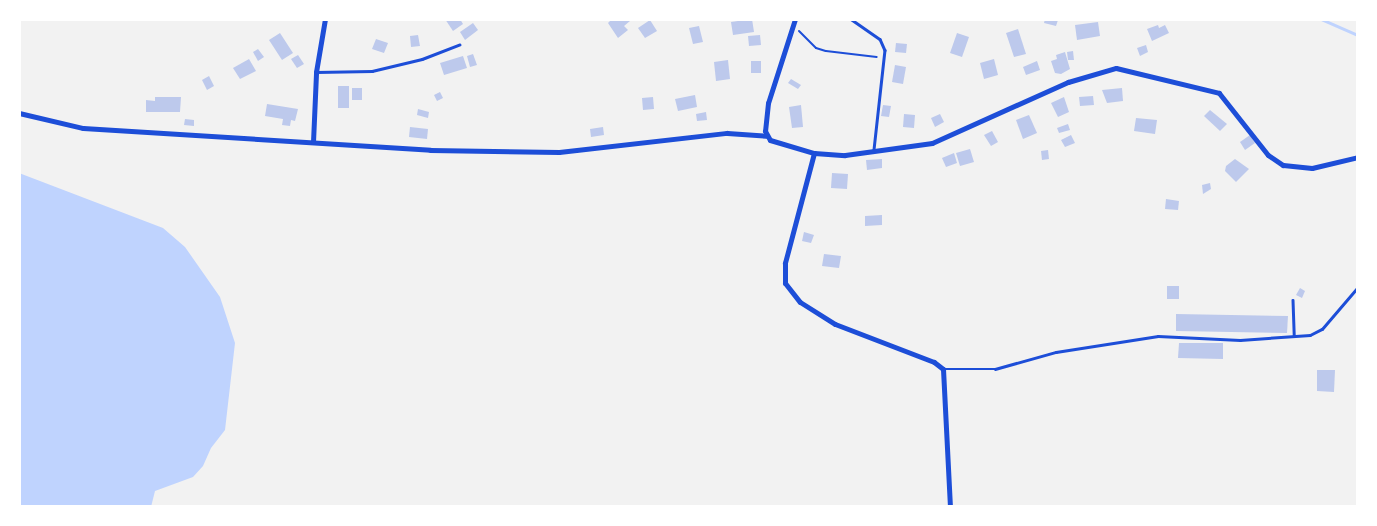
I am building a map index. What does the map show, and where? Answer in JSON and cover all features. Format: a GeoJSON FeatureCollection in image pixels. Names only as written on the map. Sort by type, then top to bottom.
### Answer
{"type":"FeatureCollection","features":[{"type":"Feature","properties":{"kind":"street"},"geometry":{"type":"LineString","coordinates":[[313,142],[316,72],[325,19]]}},
{"type":"Feature","properties":{"kind":"street"},"geometry":{"type":"LineString","coordinates":[[766,136],[768,103],[795,19]]}},
{"type":"Feature","properties":{"kind":"street"},"geometry":{"type":"LineString","coordinates":[[19,113],[83,128],[430,150],[559,152],[708,134],[740,133],[766,136],[780,144],[814,153],[874,153],[932,143],[1068,82],[1116,68],[1219,93],[1268,155],[1283,164],[1312,168],[1358,157]]}},
{"type":"Feature","properties":{"kind":"street"},"geometry":{"type":"LineString","coordinates":[[814,153],[783,274],[790,293],[835,324],[934,362],[943,369],[950,507]]}},
{"type":"Feature","properties":{"kind":"lane"},"geometry":{"type":"LineString","coordinates":[[851,19],[880,39],[885,59],[874,153]]}},
{"type":"Feature","properties":{"kind":"lane"},"geometry":{"type":"LineString","coordinates":[[316,72],[372,71],[422,59],[459,45]]}},
{"type":"Feature","properties":{"kind":"lane"},"geometry":{"type":"LineString","coordinates":[[943,369],[995,369],[1056,352],[1158,336],[1240,340],[1310,335],[1322,329],[1358,286]]}},
{"type":"Feature","properties":{"kind":"lane"},"geometry":{"type":"LineString","coordinates":[[1293,300],[1294,337]]}},
{"type":"Feature","properties":{"kind":"path"},"geometry":{"type":"LineString","coordinates":[[801,32],[816,48],[885,59]]}},
{"type":"Feature","properties":{"kind":"water"},"geometry":{"type":"Polygon","coordinates":[[[19,173],[163,228],[185,247],[220,297],[235,343],[225,430],[193,477],[155,491],[151,507],[19,507],[19,173]]]}},
{"type":"Feature","properties":{"kind":"building"},"geometry":{"type":"Polygon","coordinates":[[[445,19],[460,19],[463,24],[453,31],[445,19]]]}},
{"type":"Feature","properties":{"kind":"building"},"geometry":{"type":"Polygon","coordinates":[[[612,19],[630,21],[624,26],[628,30],[618,38],[608,23],[612,19]]]}},
{"type":"Feature","properties":{"kind":"building"},"geometry":{"type":"Polygon","coordinates":[[[752,19],[754,32],[733,35],[731,22],[752,19]]]}},
{"type":"Feature","properties":{"kind":"building"},"geometry":{"type":"Polygon","coordinates":[[[1045,19],[1058,20],[1056,26],[1044,23],[1045,19]]]}},
{"type":"Feature","properties":{"kind":"building"},"geometry":{"type":"Polygon","coordinates":[[[650,20],[657,31],[645,38],[638,28],[650,20]]]}},
{"type":"Feature","properties":{"kind":"building"},"geometry":{"type":"Polygon","coordinates":[[[1098,22],[1100,36],[1077,40],[1075,25],[1098,22]]]}},
{"type":"Feature","properties":{"kind":"building"},"geometry":{"type":"Polygon","coordinates":[[[473,23],[478,30],[465,40],[460,32],[473,23]]]}},
{"type":"Feature","properties":{"kind":"building"},"geometry":{"type":"Polygon","coordinates":[[[1158,25],[1159,28],[1165,25],[1169,33],[1152,41],[1147,29],[1158,25]]]}},
{"type":"Feature","properties":{"kind":"building"},"geometry":{"type":"Polygon","coordinates":[[[699,26],[703,42],[693,44],[689,28],[699,26]]]}},
{"type":"Feature","properties":{"kind":"building"},"geometry":{"type":"Polygon","coordinates":[[[1018,29],[1026,54],[1014,57],[1006,33],[1018,29]]]}},
{"type":"Feature","properties":{"kind":"building"},"geometry":{"type":"Polygon","coordinates":[[[280,33],[293,53],[282,60],[269,40],[280,33]]]}},
{"type":"Feature","properties":{"kind":"building"},"geometry":{"type":"Polygon","coordinates":[[[957,33],[969,37],[962,57],[950,53],[957,33]]]}},
{"type":"Feature","properties":{"kind":"building"},"geometry":{"type":"Polygon","coordinates":[[[418,35],[420,46],[411,47],[410,36],[418,35]]]}},
{"type":"Feature","properties":{"kind":"building"},"geometry":{"type":"Polygon","coordinates":[[[760,35],[761,45],[749,46],[748,36],[760,35]]]}},
{"type":"Feature","properties":{"kind":"building"},"geometry":{"type":"Polygon","coordinates":[[[376,39],[388,43],[384,53],[372,49],[376,39]]]}},
{"type":"Feature","properties":{"kind":"building"},"geometry":{"type":"Polygon","coordinates":[[[896,43],[907,44],[906,53],[895,52],[896,43]]]}},
{"type":"Feature","properties":{"kind":"building"},"geometry":{"type":"Polygon","coordinates":[[[1146,45],[1148,52],[1140,56],[1137,48],[1146,45]]]}},
{"type":"Feature","properties":{"kind":"building"},"geometry":{"type":"Polygon","coordinates":[[[258,49],[264,57],[258,61],[253,52],[258,49]]]}},
{"type":"Feature","properties":{"kind":"building"},"geometry":{"type":"Polygon","coordinates":[[[1073,51],[1074,60],[1068,60],[1067,52],[1073,51]]]}},
{"type":"Feature","properties":{"kind":"building"},"geometry":{"type":"Polygon","coordinates":[[[1065,52],[1070,69],[1061,74],[1055,73],[1051,61],[1057,59],[1056,55],[1065,52]]]}},
{"type":"Feature","properties":{"kind":"building"},"geometry":{"type":"Polygon","coordinates":[[[473,54],[477,65],[470,67],[467,56],[473,54]]]}},
{"type":"Feature","properties":{"kind":"building"},"geometry":{"type":"Polygon","coordinates":[[[298,55],[304,64],[297,68],[291,59],[298,55]]]}},
{"type":"Feature","properties":{"kind":"building"},"geometry":{"type":"Polygon","coordinates":[[[463,56],[467,68],[444,75],[440,63],[463,56]]]}},
{"type":"Feature","properties":{"kind":"building"},"geometry":{"type":"Polygon","coordinates":[[[249,59],[256,71],[240,79],[233,68],[249,59]]]}},
{"type":"Feature","properties":{"kind":"building"},"geometry":{"type":"Polygon","coordinates":[[[994,59],[998,75],[984,79],[980,63],[994,59]]]}},
{"type":"Feature","properties":{"kind":"building"},"geometry":{"type":"Polygon","coordinates":[[[728,60],[730,79],[716,81],[714,62],[728,60]]]}},
{"type":"Feature","properties":{"kind":"building"},"geometry":{"type":"Polygon","coordinates":[[[751,61],[761,61],[761,73],[751,73],[751,61]]]}},
{"type":"Feature","properties":{"kind":"building"},"geometry":{"type":"Polygon","coordinates":[[[1037,61],[1040,70],[1026,75],[1023,67],[1037,61]]]}},
{"type":"Feature","properties":{"kind":"building"},"geometry":{"type":"Polygon","coordinates":[[[895,65],[906,67],[903,84],[892,82],[895,65]]]}},
{"type":"Feature","properties":{"kind":"building"},"geometry":{"type":"Polygon","coordinates":[[[209,76],[214,86],[207,90],[202,80],[209,76]]]}},
{"type":"Feature","properties":{"kind":"building"},"geometry":{"type":"Polygon","coordinates":[[[791,79],[801,85],[798,89],[788,83],[791,79]]]}},
{"type":"Feature","properties":{"kind":"building"},"geometry":{"type":"Polygon","coordinates":[[[338,86],[349,86],[349,108],[338,108],[338,86]]]}},
{"type":"Feature","properties":{"kind":"building"},"geometry":{"type":"Polygon","coordinates":[[[352,88],[362,88],[362,100],[352,100],[352,88]]]}},
{"type":"Feature","properties":{"kind":"building"},"geometry":{"type":"Polygon","coordinates":[[[1122,88],[1123,101],[1107,103],[1102,90],[1122,88]]]}},
{"type":"Feature","properties":{"kind":"building"},"geometry":{"type":"Polygon","coordinates":[[[440,92],[443,98],[437,101],[434,95],[440,92]]]}},
{"type":"Feature","properties":{"kind":"building"},"geometry":{"type":"Polygon","coordinates":[[[695,95],[697,107],[678,111],[675,99],[695,95]]]}},
{"type":"Feature","properties":{"kind":"building"},"geometry":{"type":"Polygon","coordinates":[[[1093,96],[1094,105],[1080,106],[1079,97],[1093,96]]]}},
{"type":"Feature","properties":{"kind":"building"},"geometry":{"type":"Polygon","coordinates":[[[155,97],[181,97],[180,112],[146,112],[146,100],[155,101],[155,97]]]}},
{"type":"Feature","properties":{"kind":"building"},"geometry":{"type":"Polygon","coordinates":[[[653,97],[654,109],[643,110],[642,98],[653,97]]]}},
{"type":"Feature","properties":{"kind":"building"},"geometry":{"type":"Polygon","coordinates":[[[1064,97],[1069,112],[1058,117],[1051,103],[1064,97]]]}},
{"type":"Feature","properties":{"kind":"building"},"geometry":{"type":"Polygon","coordinates":[[[267,104],[298,109],[295,121],[291,120],[290,126],[282,125],[283,119],[265,116],[267,104]]]}},
{"type":"Feature","properties":{"kind":"building"},"geometry":{"type":"Polygon","coordinates":[[[801,105],[803,127],[792,128],[789,107],[801,105]]]}},
{"type":"Feature","properties":{"kind":"building"},"geometry":{"type":"Polygon","coordinates":[[[883,105],[891,106],[889,117],[881,116],[883,105]]]}},
{"type":"Feature","properties":{"kind":"building"},"geometry":{"type":"Polygon","coordinates":[[[418,109],[429,112],[428,118],[417,115],[418,109]]]}},
{"type":"Feature","properties":{"kind":"building"},"geometry":{"type":"Polygon","coordinates":[[[1210,110],[1227,124],[1220,131],[1204,116],[1210,110]]]}},
{"type":"Feature","properties":{"kind":"building"},"geometry":{"type":"Polygon","coordinates":[[[706,112],[707,120],[697,121],[696,114],[706,112]]]}},
{"type":"Feature","properties":{"kind":"building"},"geometry":{"type":"Polygon","coordinates":[[[904,114],[915,115],[914,128],[903,127],[904,114]]]}},
{"type":"Feature","properties":{"kind":"building"},"geometry":{"type":"Polygon","coordinates":[[[940,114],[944,122],[935,127],[931,118],[940,114]]]}},
{"type":"Feature","properties":{"kind":"building"},"geometry":{"type":"Polygon","coordinates":[[[1029,115],[1037,133],[1023,139],[1016,120],[1029,115]]]}},
{"type":"Feature","properties":{"kind":"building"},"geometry":{"type":"Polygon","coordinates":[[[1136,118],[1157,120],[1155,134],[1134,131],[1136,118]]]}},
{"type":"Feature","properties":{"kind":"building"},"geometry":{"type":"Polygon","coordinates":[[[185,119],[194,120],[194,126],[184,125],[185,119]]]}},
{"type":"Feature","properties":{"kind":"building"},"geometry":{"type":"Polygon","coordinates":[[[1068,124],[1070,130],[1059,133],[1057,128],[1068,124]]]}},
{"type":"Feature","properties":{"kind":"building"},"geometry":{"type":"Polygon","coordinates":[[[410,127],[428,129],[427,139],[409,137],[410,127]]]}},
{"type":"Feature","properties":{"kind":"building"},"geometry":{"type":"Polygon","coordinates":[[[603,127],[604,135],[591,137],[590,129],[603,127]]]}},
{"type":"Feature","properties":{"kind":"building"},"geometry":{"type":"Polygon","coordinates":[[[992,131],[998,142],[991,146],[984,135],[992,131]]]}},
{"type":"Feature","properties":{"kind":"building"},"geometry":{"type":"Polygon","coordinates":[[[1071,135],[1075,143],[1065,147],[1061,140],[1071,135]]]}},
{"type":"Feature","properties":{"kind":"building"},"geometry":{"type":"Polygon","coordinates":[[[1250,135],[1255,143],[1245,150],[1240,142],[1250,135]]]}},
{"type":"Feature","properties":{"kind":"building"},"geometry":{"type":"Polygon","coordinates":[[[970,149],[974,162],[960,166],[956,153],[970,149]]]}},
{"type":"Feature","properties":{"kind":"building"},"geometry":{"type":"Polygon","coordinates":[[[1048,150],[1049,159],[1042,160],[1041,151],[1048,150]]]}},
{"type":"Feature","properties":{"kind":"building"},"geometry":{"type":"Polygon","coordinates":[[[954,153],[957,163],[946,167],[942,158],[954,153]]]}},
{"type":"Feature","properties":{"kind":"building"},"geometry":{"type":"Polygon","coordinates":[[[882,159],[882,168],[867,170],[866,160],[882,159]]]}},
{"type":"Feature","properties":{"kind":"building"},"geometry":{"type":"Polygon","coordinates":[[[1235,159],[1249,169],[1236,182],[1225,171],[1226,166],[1235,159]]]}},
{"type":"Feature","properties":{"kind":"building"},"geometry":{"type":"Polygon","coordinates":[[[832,173],[848,174],[847,189],[831,188],[832,173]]]}},
{"type":"Feature","properties":{"kind":"building"},"geometry":{"type":"Polygon","coordinates":[[[1210,183],[1211,189],[1203,194],[1202,185],[1210,183]]]}},
{"type":"Feature","properties":{"kind":"building"},"geometry":{"type":"Polygon","coordinates":[[[1166,199],[1179,201],[1178,210],[1165,209],[1166,199]]]}},
{"type":"Feature","properties":{"kind":"building"},"geometry":{"type":"Polygon","coordinates":[[[882,215],[882,225],[865,226],[865,216],[882,215]]]}},
{"type":"Feature","properties":{"kind":"building"},"geometry":{"type":"Polygon","coordinates":[[[804,232],[814,235],[811,243],[802,241],[804,232]]]}},
{"type":"Feature","properties":{"kind":"building"},"geometry":{"type":"Polygon","coordinates":[[[824,254],[841,256],[839,268],[822,266],[824,254]]]}},
{"type":"Feature","properties":{"kind":"building"},"geometry":{"type":"Polygon","coordinates":[[[1167,286],[1179,286],[1179,299],[1167,299],[1167,286]]]}},
{"type":"Feature","properties":{"kind":"building"},"geometry":{"type":"Polygon","coordinates":[[[1300,288],[1305,291],[1302,298],[1296,295],[1300,288]]]}},
{"type":"Feature","properties":{"kind":"building"},"geometry":{"type":"Polygon","coordinates":[[[1176,314],[1288,316],[1287,333],[1176,331],[1176,314]]]}},
{"type":"Feature","properties":{"kind":"building"},"geometry":{"type":"Polygon","coordinates":[[[1179,343],[1223,343],[1223,359],[1178,358],[1179,343]]]}},
{"type":"Feature","properties":{"kind":"building"},"geometry":{"type":"Polygon","coordinates":[[[1317,370],[1335,370],[1334,392],[1317,391],[1317,370]]]}},
{"type":"Feature","properties":{"kind":"waterway"},"geometry":{"type":"LineString","coordinates":[[1321,19],[1358,35]]}}]}
